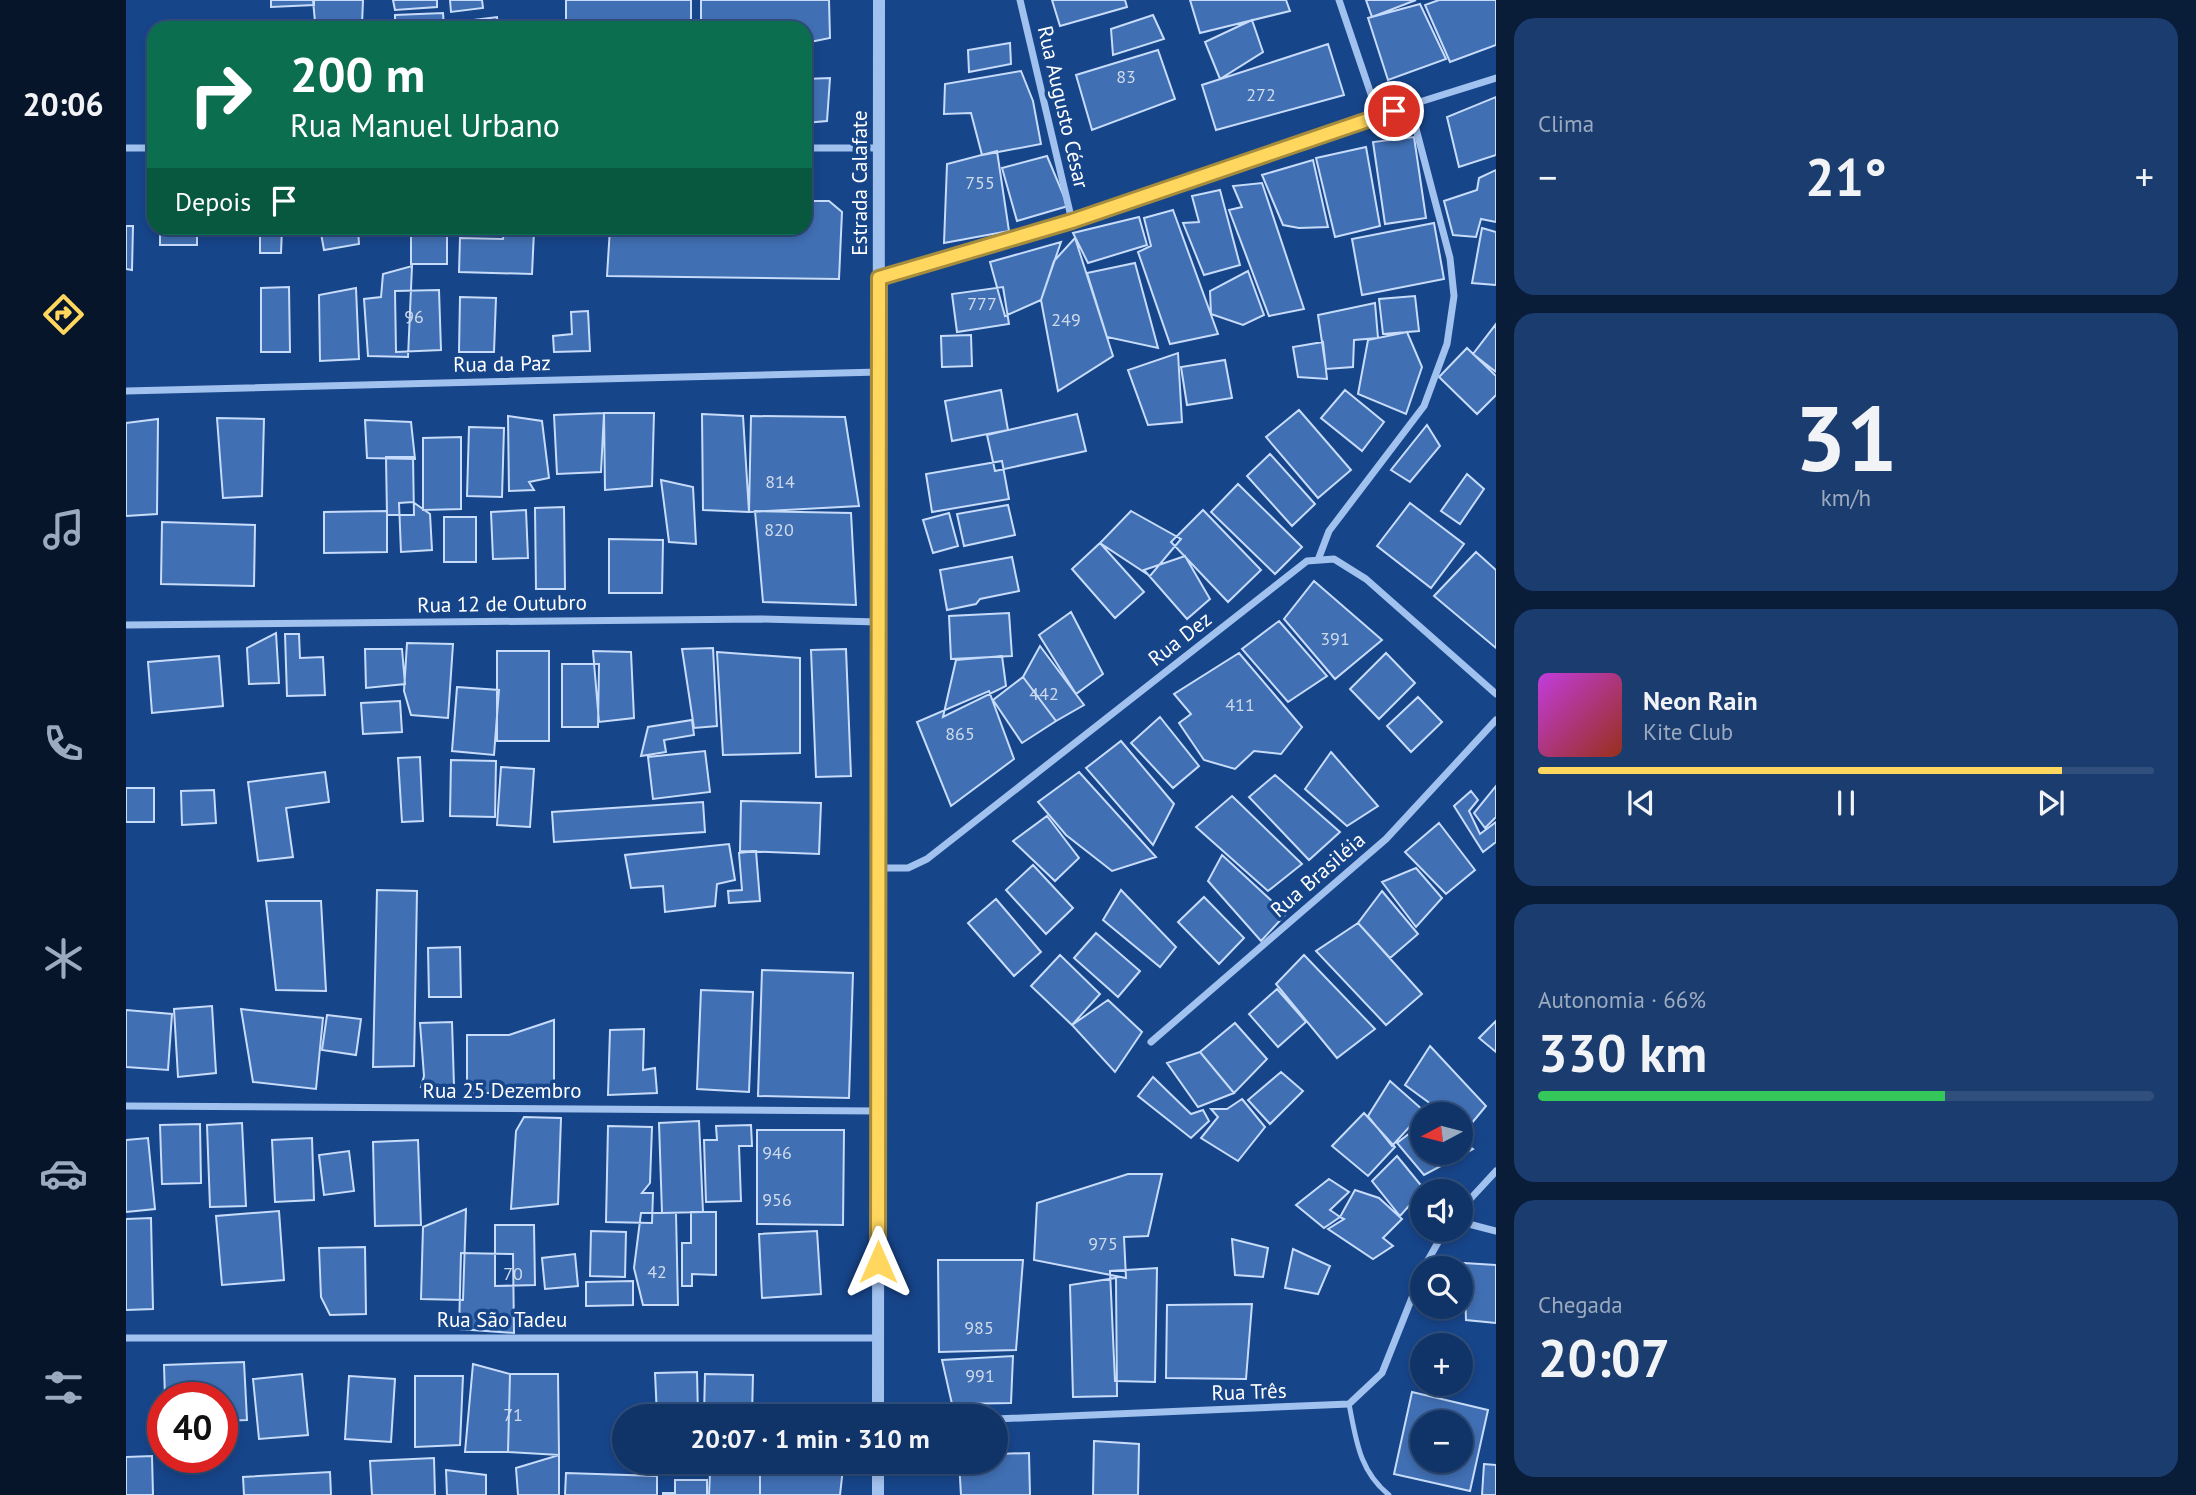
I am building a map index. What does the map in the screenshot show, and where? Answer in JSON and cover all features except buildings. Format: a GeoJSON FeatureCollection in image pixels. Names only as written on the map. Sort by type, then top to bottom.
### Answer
{"type":"FeatureCollection","features":[{"type":"Feature","properties":{"kind":"street","name":"Estrada Calafate"},"geometry":{"type":"LineString","coordinates":[[878,1404],[879,0]]}},
{"type":"Feature","properties":{"kind":"street","name":"Rua Augusto César"},"geometry":{"type":"LineString","coordinates":[[1020,0],[1072,221]]}},
{"type":"Feature","properties":{"kind":"street"},"geometry":{"type":"LineString","coordinates":[[1339,0],[1378,116]]}},
{"type":"Feature","properties":{"kind":"street"},"geometry":{"type":"LineString","coordinates":[[879,278],[1072,221],[1496,78]]}},
{"type":"Feature","properties":{"kind":"street"},"geometry":{"type":"LineString","coordinates":[[1410,106],[1450,258],[1454,296],[1447,344],[1424,406],[1329,531],[1318,560],[1334,559],[1366,579],[1496,694]]}},
{"type":"Feature","properties":{"kind":"street"},"geometry":{"type":"LineString","coordinates":[[126,148],[147,148]]}},
{"type":"Feature","properties":{"kind":"street"},"geometry":{"type":"LineString","coordinates":[[812,148],[879,148]]}},
{"type":"Feature","properties":{"kind":"street","name":"Rua da Paz"},"geometry":{"type":"LineString","coordinates":[[126,391],[879,372]]}},
{"type":"Feature","properties":{"kind":"street","name":"Rua Dez"},"geometry":{"type":"LineString","coordinates":[[878,868],[908,868],[927,859],[1307,561],[1318,560]]}},
{"type":"Feature","properties":{"kind":"street","name":"Rua 12 de Outubro"},"geometry":{"type":"LineString","coordinates":[[126,625],[759,618],[879,622]]}},
{"type":"Feature","properties":{"kind":"street","name":"Rua Brasiléia"},"geometry":{"type":"LineString","coordinates":[[1151,1042],[1386,839],[1496,720]]}},
{"type":"Feature","properties":{"kind":"street","name":"Rua 25 Dezembro"},"geometry":{"type":"LineString","coordinates":[[126,1106],[878,1111]]}},
{"type":"Feature","properties":{"kind":"street"},"geometry":{"type":"LineString","coordinates":[[1473,1196],[1496,1171]]}},
{"type":"Feature","properties":{"kind":"street"},"geometry":{"type":"LineString","coordinates":[[1473,1226],[1496,1231]]}},
{"type":"Feature","properties":{"kind":"street"},"geometry":{"type":"LineString","coordinates":[[1349,1404],[1382,1373],[1410,1302]]}},
{"type":"Feature","properties":{"kind":"street","name":"Rua São Tadeu"},"geometry":{"type":"LineString","coordinates":[[126,1338],[878,1338]]}},
{"type":"Feature","properties":{"kind":"street","name":"Rua Três"},"geometry":{"type":"LineString","coordinates":[[1008,1418],[1349,1404]]}},
{"type":"Feature","properties":{"kind":"street"},"geometry":{"type":"LineString","coordinates":[[878,1474],[878,1495]]}},
{"type":"Feature","properties":{"kind":"lane"},"geometry":{"type":"LineString","coordinates":[[1349,1404],[1359,1454],[1377,1486],[1389,1495]]}},
{"type":"Feature","properties":{"kind":"route"},"geometry":{"type":"LineString","coordinates":[[878,1262],[879,278],[1072,221],[1394,111]]}}]}
